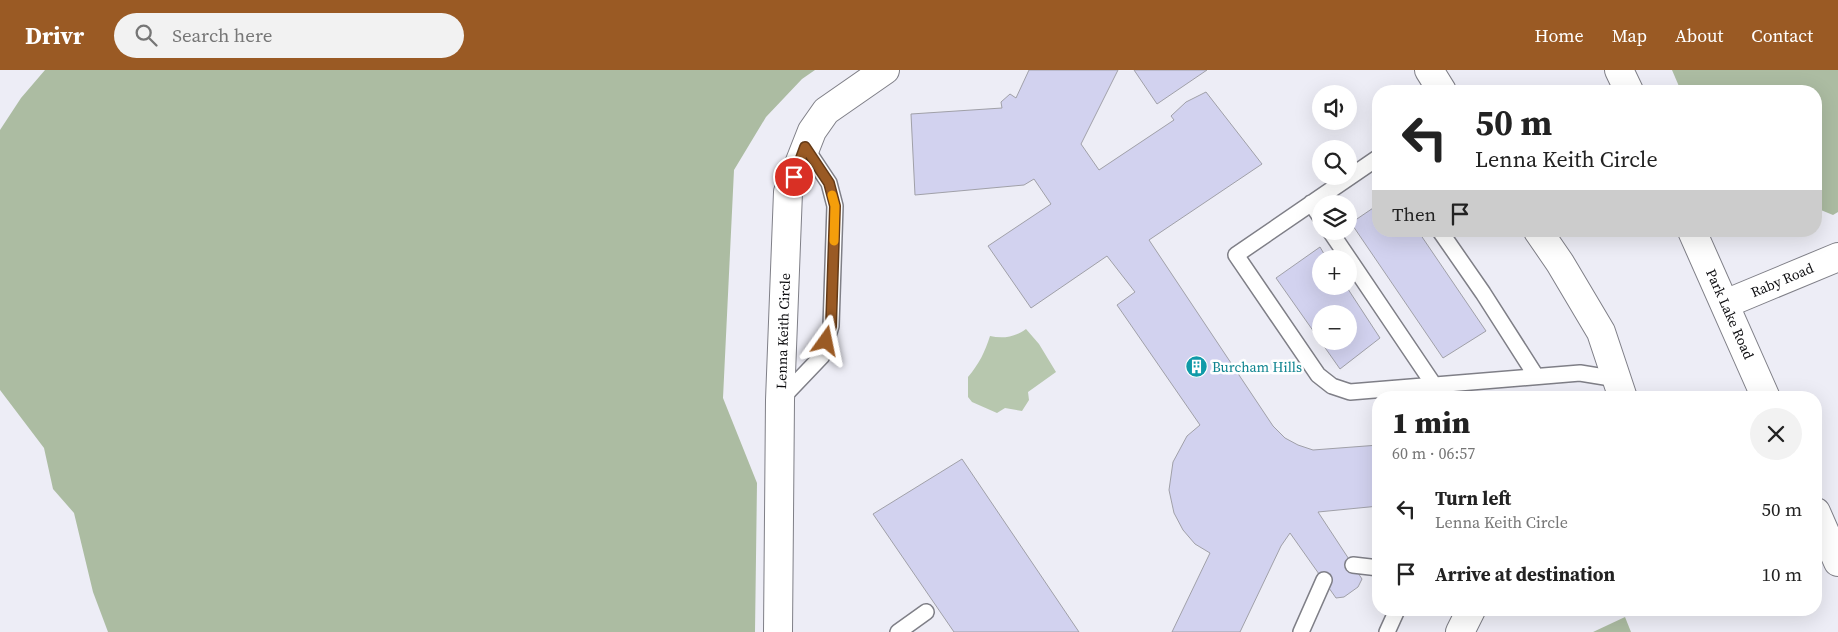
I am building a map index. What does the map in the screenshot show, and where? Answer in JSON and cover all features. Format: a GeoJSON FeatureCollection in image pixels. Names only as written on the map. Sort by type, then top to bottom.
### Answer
{"type":"FeatureCollection","features":[{"type":"Feature","properties":{"kind":"street","name":"Lenna Keith Circle"},"geometry":{"type":"LineString","coordinates":[[778,632],[780,400],[788,192],[812,131],[826,111],[885,70]]}},
{"type":"Feature","properties":{"kind":"street"},"geometry":{"type":"LineString","coordinates":[[1619,70],[1626,85]]}},
{"type":"Feature","properties":{"kind":"street"},"geometry":{"type":"LineString","coordinates":[[1542,237],[1601,332],[1620,388]]}},
{"type":"Feature","properties":{"kind":"street","name":"Park Lake Road"},"geometry":{"type":"LineString","coordinates":[[1695,237],[1763,391]]}},
{"type":"Feature","properties":{"kind":"street","name":"Raby Road"},"geometry":{"type":"LineString","coordinates":[[1725,304],[1838,256]]}},
{"type":"Feature","properties":{"kind":"street"},"geometry":{"type":"LineString","coordinates":[[1822,526],[1838,562]]}},
{"type":"Feature","properties":{"kind":"street"},"geometry":{"type":"LineString","coordinates":[[1460,632],[1468,616]]}},
{"type":"Feature","properties":{"kind":"lane"},"geometry":{"type":"LineString","coordinates":[[780,400],[822,356],[831,326],[835,206],[829,183],[805,147]]}},
{"type":"Feature","properties":{"kind":"lane"},"geometry":{"type":"LineString","coordinates":[[1372,162],[1236,255],[1318,375],[1332,386],[1350,392],[1580,373],[1620,388]]}},
{"type":"Feature","properties":{"kind":"lane"},"geometry":{"type":"LineString","coordinates":[[1444,237],[1484,293],[1536,376]]}},
{"type":"Feature","properties":{"kind":"lane"},"geometry":{"type":"LineString","coordinates":[[1357,271],[1434,385]]}},
{"type":"Feature","properties":{"kind":"lane"},"geometry":{"type":"LineString","coordinates":[[1353,566],[1372,567]]}},
{"type":"Feature","properties":{"kind":"lane"},"geometry":{"type":"LineString","coordinates":[[1301,632],[1324,580]]}},
{"type":"Feature","properties":{"kind":"lane"},"geometry":{"type":"LineString","coordinates":[[898,632],[926,612]]}},
{"type":"Feature","properties":{"kind":"lane"},"geometry":{"type":"LineString","coordinates":[[1387,632],[1394,616]]}},
{"type":"Feature","properties":{"kind":"green space"},"geometry":{"type":"Polygon","coordinates":[[[45,70],[815,70],[802,79],[766,117],[734,170],[723,398],[757,483],[755,632],[108,632],[93,592],[74,513],[53,489],[44,448],[0,390],[0,130],[21,98],[45,70]]]}},
{"type":"Feature","properties":{"kind":"green space"},"geometry":{"type":"Polygon","coordinates":[[[1672,70],[1838,70],[1838,212],[1833,215],[1822,210],[1822,85],[1678,85],[1672,70]]]}},
{"type":"Feature","properties":{"kind":"green space"},"geometry":{"type":"Polygon","coordinates":[[[1026,329],[1039,344],[1056,372],[1028,392],[1029,400],[1022,411],[1005,408],[997,413],[972,402],[968,397],[968,377],[981,358],[990,336],[1009,337],[1026,329]]]}},
{"type":"Feature","properties":{"kind":"green space"},"geometry":{"type":"Polygon","coordinates":[[[1625,617],[1631,632],[1593,632],[1625,617]]]}},
{"type":"Feature","properties":{"kind":"building","name":"Burcham Hills"},"geometry":{"type":"Polygon","coordinates":[[[1029,70],[1118,70],[1081,144],[1099,170],[1174,120],[1171,116],[1186,102],[1206,92],[1262,164],[1149,240],[1273,426],[1285,438],[1313,450],[1372,446],[1372,507],[1318,512],[1362,579],[1358,587],[1344,597],[1336,598],[1290,533],[1281,546],[1240,632],[1172,632],[1210,553],[1195,544],[1183,530],[1174,513],[1169,490],[1173,462],[1187,436],[1200,425],[1117,305],[1135,292],[1107,256],[1031,308],[988,246],[1051,204],[1034,179],[1024,185],[915,195],[911,114],[1002,108],[1001,102],[1010,94],[1016,98],[1029,70]]]}},
{"type":"Feature","properties":{"kind":"building"},"geometry":{"type":"Polygon","coordinates":[[[1134,70],[1207,70],[1157,104],[1134,70]]]}},
{"type":"Feature","properties":{"kind":"building"},"geometry":{"type":"Polygon","coordinates":[[[1372,209],[1372,237],[1422,237],[1486,331],[1443,358],[1357,232],[1357,219],[1372,209]]]}},
{"type":"Feature","properties":{"kind":"building"},"geometry":{"type":"Polygon","coordinates":[[[1312,253],[1312,295],[1352,295],[1380,338],[1340,369],[1327,350],[1357,350],[1357,305],[1312,305],[1312,329],[1276,278],[1312,253]]]}},
{"type":"Feature","properties":{"kind":"building"},"geometry":{"type":"Polygon","coordinates":[[[962,459],[1079,632],[954,632],[873,514],[962,459]]]}},
{"type":"Feature","properties":{"kind":"slow traffic"},"geometry":{"type":"LineString","coordinates":[[832,195],[835,206],[834,241]]}},
{"type":"Feature","properties":{"kind":"place","name":"Burcham Hills"},"geometry":{"type":"Point","coordinates":[1196,367]}},
{"type":"Feature","properties":{"kind":"route"},"geometry":{"type":"LineString","coordinates":[[794,177],[805,147],[829,183],[835,206],[831,326],[826,341]]}}]}
